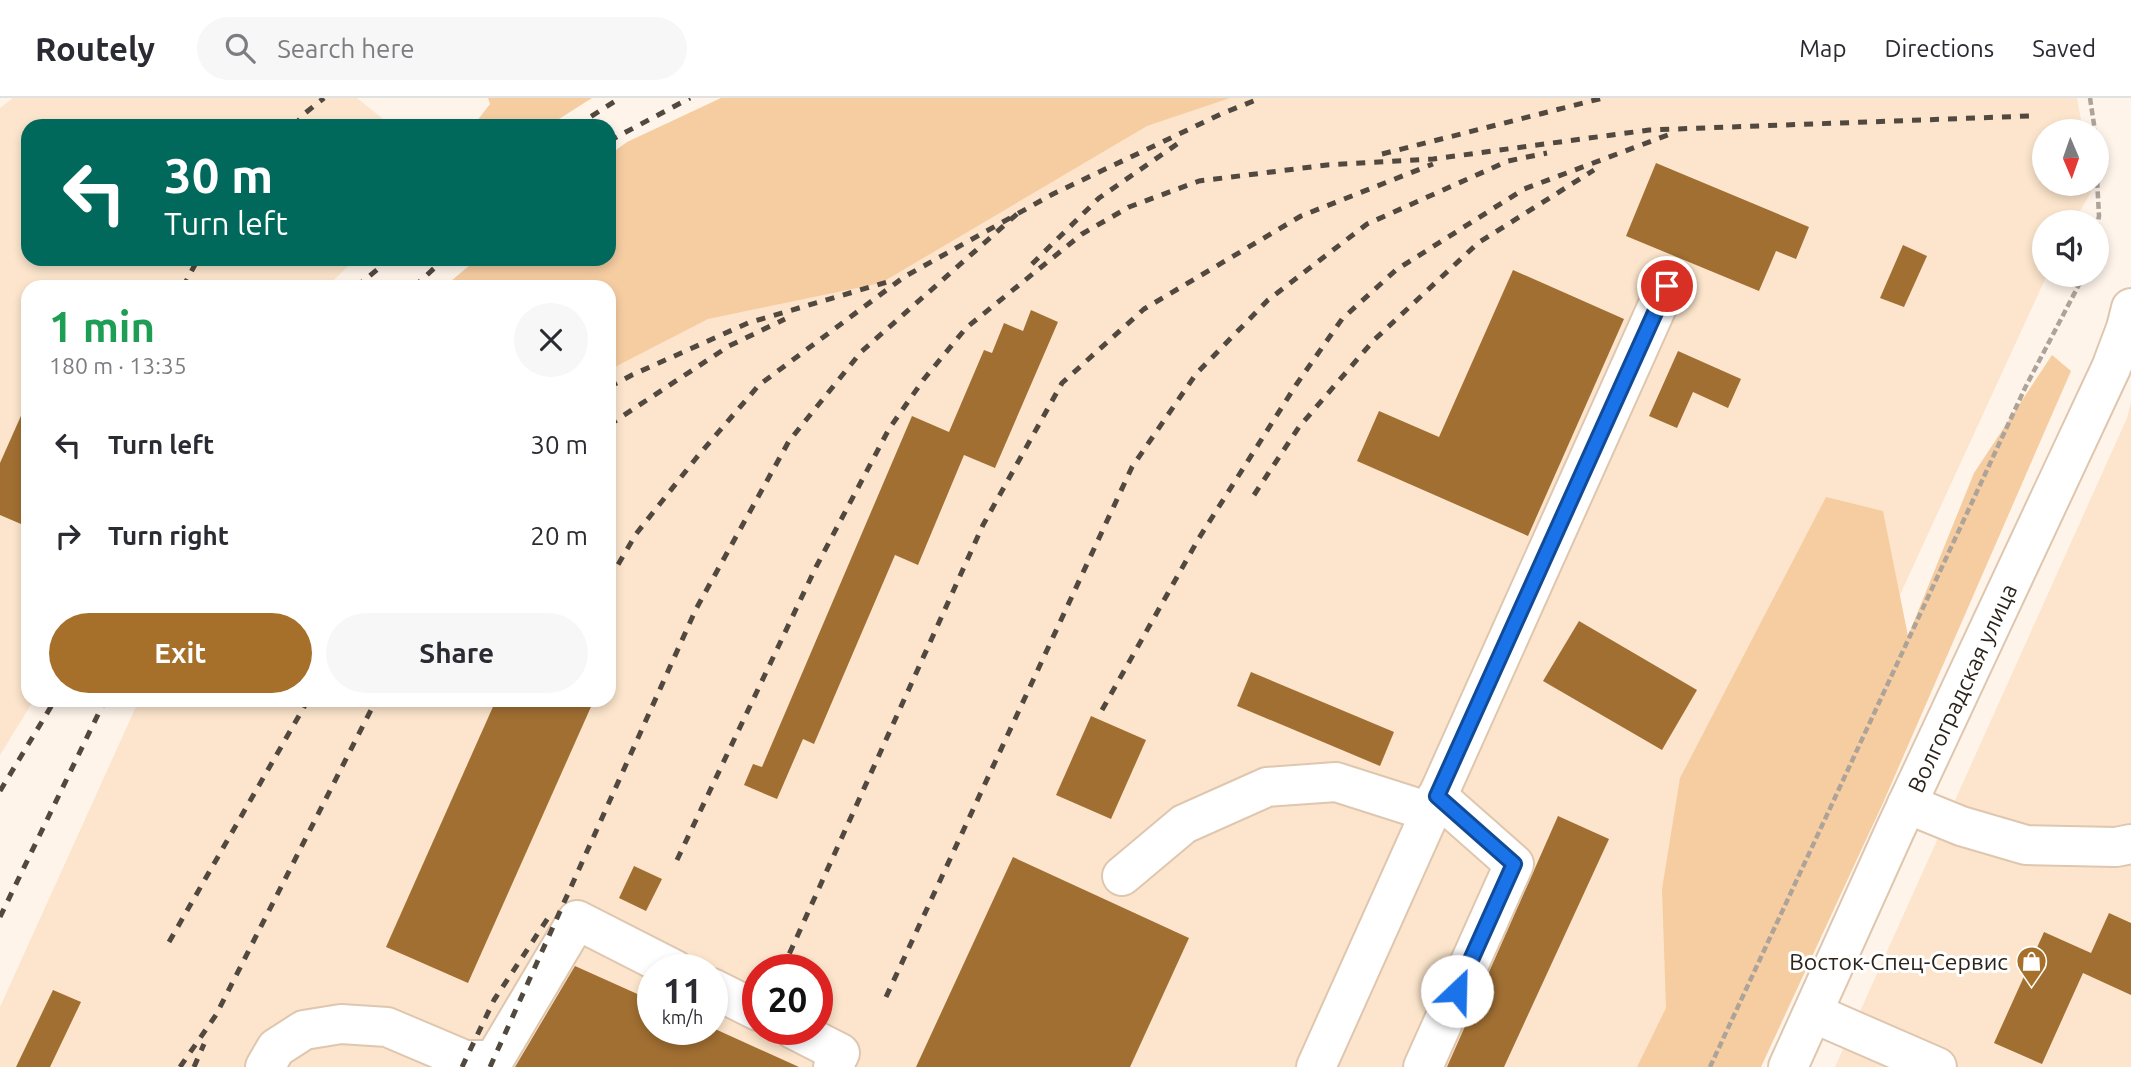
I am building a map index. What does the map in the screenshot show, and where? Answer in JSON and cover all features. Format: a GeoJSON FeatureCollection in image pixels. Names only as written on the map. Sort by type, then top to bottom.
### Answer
{"type":"FeatureCollection","features":[{"type":"Feature","properties":{"kind":"main road"},"geometry":{"type":"LineString","coordinates":[[1316,1067],[1667,286]]}},
{"type":"Feature","properties":{"kind":"main road","name":"Волгоградская улица"},"geometry":{"type":"LineString","coordinates":[[1788,1067],[1907,804],[2121,373],[2131,308]]}},
{"type":"Feature","properties":{"kind":"main road"},"geometry":{"type":"LineString","coordinates":[[1122,876],[1184,824],[1267,787],[1336,782],[1434,804],[1514,864],[1423,1067]]}},
{"type":"Feature","properties":{"kind":"main road"},"geometry":{"type":"LineString","coordinates":[[1907,804],[1961,826],[2026,845],[2116,847],[2131,844]]}},
{"type":"Feature","properties":{"kind":"main road"},"geometry":{"type":"LineString","coordinates":[[265,1067],[276,1048],[304,1030],[341,1024],[387,1027],[465,1060],[494,1060],[577,920],[644,954]]}},
{"type":"Feature","properties":{"kind":"main road"},"geometry":{"type":"LineString","coordinates":[[1813,1013],[1937,1067]]}},
{"type":"Feature","properties":{"kind":"main road"},"geometry":{"type":"LineString","coordinates":[[826,1045],[840,1052],[833,1067]]}},
{"type":"Feature","properties":{"kind":"path"},"geometry":{"type":"LineString","coordinates":[[2090,98],[2093,119]]}},
{"type":"Feature","properties":{"kind":"path"},"geometry":{"type":"LineString","coordinates":[[1710,1067],[2025,388],[2078,287]]}},
{"type":"Feature","properties":{"kind":"shaded area"},"geometry":{"type":"Polygon","coordinates":[[[13,98],[357,98],[383,119],[21,119],[21,266],[348,266],[334,280],[21,280],[21,707],[30,707],[0,755],[0,108],[13,98]]]}},
{"type":"Feature","properties":{"kind":"shaded area"},"geometry":{"type":"Polygon","coordinates":[[[488,98],[592,98],[559,119],[478,119],[490,104],[488,98]]]}},
{"type":"Feature","properties":{"kind":"shaded area"},"geometry":{"type":"Polygon","coordinates":[[[721,98],[1230,98],[1147,126],[881,283],[708,319],[616,366],[616,280],[452,280],[469,266],[616,266],[616,150],[627,142],[721,98]]]}},
{"type":"Feature","properties":{"kind":"shaded area"},"geometry":{"type":"Polygon","coordinates":[[[925,98],[2077,98],[2081,119],[2032,119],[2032,196],[2089,196],[2081,210],[2032,210],[2032,287],[2041,287],[1683,1067],[0,1067],[0,1007],[136,707],[616,707],[616,280],[609,280],[609,266],[616,266],[616,255],[925,98]]]}},
{"type":"Feature","properties":{"kind":"shaded area"},"geometry":{"type":"Polygon","coordinates":[[[2052,355],[2071,371],[1883,803],[1761,1067],[1637,1067],[1666,1008],[1662,889],[1680,778],[1826,497],[1883,511],[1908,636],[1974,473],[2052,355]]]}},
{"type":"Feature","properties":{"kind":"shaded area"},"geometry":{"type":"Polygon","coordinates":[[[2131,402],[2131,1067],[1835,1067],[2127,418],[2131,402]]]}},
{"type":"Feature","properties":{"kind":"building"},"geometry":{"type":"Polygon","coordinates":[[[1656,163],[1809,227],[1796,259],[1776,251],[1759,291],[1626,236],[1656,163]]]}},
{"type":"Feature","properties":{"kind":"building"},"geometry":{"type":"Polygon","coordinates":[[[1903,245],[1927,256],[1904,307],[1880,298],[1903,245]]]}},
{"type":"Feature","properties":{"kind":"building"},"geometry":{"type":"Polygon","coordinates":[[[1513,270],[1624,319],[1528,536],[1357,461],[1379,411],[1439,437],[1513,270]]]}},
{"type":"Feature","properties":{"kind":"building"},"geometry":{"type":"Polygon","coordinates":[[[1031,310],[1058,322],[995,468],[964,455],[918,565],[895,555],[814,744],[803,739],[777,799],[744,785],[753,764],[762,767],[912,416],[949,432],[984,350],[992,353],[1004,323],[1023,331],[1031,310]]]}},
{"type":"Feature","properties":{"kind":"building"},"geometry":{"type":"Polygon","coordinates":[[[1678,351],[1741,379],[1728,408],[1693,392],[1677,428],[1649,416],[1678,351]]]}},
{"type":"Feature","properties":{"kind":"building"},"geometry":{"type":"Polygon","coordinates":[[[21,416],[21,524],[0,515],[0,463],[21,416]]]}},
{"type":"Feature","properties":{"kind":"building"},"geometry":{"type":"Polygon","coordinates":[[[1579,621],[1697,690],[1662,750],[1543,681],[1579,621]]]}},
{"type":"Feature","properties":{"kind":"building"},"geometry":{"type":"Polygon","coordinates":[[[1251,672],[1394,732],[1380,766],[1237,706],[1251,672]]]}},
{"type":"Feature","properties":{"kind":"building"},"geometry":{"type":"Polygon","coordinates":[[[493,707],[591,707],[468,983],[386,947],[493,707]]]}},
{"type":"Feature","properties":{"kind":"building"},"geometry":{"type":"Polygon","coordinates":[[[1091,716],[1146,740],[1111,819],[1056,795],[1091,716]]]}},
{"type":"Feature","properties":{"kind":"building"},"geometry":{"type":"Polygon","coordinates":[[[1558,816],[1609,839],[1504,1067],[1447,1067],[1558,816]]]}},
{"type":"Feature","properties":{"kind":"building"},"geometry":{"type":"Polygon","coordinates":[[[1013,857],[1189,938],[1130,1067],[916,1067],[1013,857]]]}},
{"type":"Feature","properties":{"kind":"building"},"geometry":{"type":"Polygon","coordinates":[[[634,866],[662,879],[646,911],[619,898],[634,866]]]}},
{"type":"Feature","properties":{"kind":"building"},"geometry":{"type":"Polygon","coordinates":[[[2109,913],[2131,923],[2131,995],[2083,973],[2042,1064],[1994,1043],[2044,932],[2091,953],[2109,913]]]}},
{"type":"Feature","properties":{"kind":"building"},"geometry":{"type":"Polygon","coordinates":[[[575,966],[637,994],[637,1045],[728,1045],[728,1035],[742,1041],[742,1045],[750,1045],[799,1067],[515,1067],[575,966]]]}},
{"type":"Feature","properties":{"kind":"building"},"geometry":{"type":"Polygon","coordinates":[[[53,990],[81,1002],[50,1067],[16,1067],[53,990]]]}},
{"type":"Feature","properties":{"kind":"railway"},"geometry":{"type":"LineString","coordinates":[[300,119],[324,98]]}},
{"type":"Feature","properties":{"kind":"railway"},"geometry":{"type":"LineString","coordinates":[[587,119],[620,98]]}},
{"type":"Feature","properties":{"kind":"railway"},"geometry":{"type":"LineString","coordinates":[[616,137],[690,98]]}},
{"type":"Feature","properties":{"kind":"railway"},"geometry":{"type":"LineString","coordinates":[[616,568],[636,534],[759,385],[904,277],[1053,194],[1221,114],[1261,98]]}},
{"type":"Feature","properties":{"kind":"railway"},"geometry":{"type":"LineString","coordinates":[[1382,154],[1603,98]]}},
{"type":"Feature","properties":{"kind":"railway"},"geometry":{"type":"LineString","coordinates":[[677,860],[816,567],[889,429],[924,379],[966,328],[1082,234],[1129,207],[1199,181],[1327,165],[1433,159],[1649,130],[2029,116]]}},
{"type":"Feature","properties":{"kind":"railway"},"geometry":{"type":"LineString","coordinates":[[1102,710],[1199,538],[1296,385],[1342,319],[1396,270],[1524,189],[1673,133]]}},
{"type":"Feature","properties":{"kind":"railway"},"geometry":{"type":"LineString","coordinates":[[1032,264],[1099,198],[1183,140]]}},
{"type":"Feature","properties":{"kind":"railway"},"geometry":{"type":"LineString","coordinates":[[886,997],[1132,467],[1196,374],[1268,300],[1367,224],[1508,161],[1547,153]]}},
{"type":"Feature","properties":{"kind":"railway"},"geometry":{"type":"LineString","coordinates":[[789,954],[983,525],[1062,383],[1144,309],[1301,216],[1433,164]]}},
{"type":"Feature","properties":{"kind":"railway"},"geometry":{"type":"LineString","coordinates":[[1254,495],[1299,427],[1373,341],[1478,243],[1594,170]]}},
{"type":"Feature","properties":{"kind":"railway"},"geometry":{"type":"LineString","coordinates":[[490,1067],[696,609],[789,441],[861,352],[1017,214]]}},
{"type":"Feature","properties":{"kind":"railway"},"geometry":{"type":"LineString","coordinates":[[187,280],[194,266]]}},
{"type":"Feature","properties":{"kind":"railway"},"geometry":{"type":"LineString","coordinates":[[364,280],[382,266]]}},
{"type":"Feature","properties":{"kind":"railway"},"geometry":{"type":"LineString","coordinates":[[422,280],[436,266]]}},
{"type":"Feature","properties":{"kind":"railway"},"geometry":{"type":"LineString","coordinates":[[616,383],[748,323],[894,280]]}},
{"type":"Feature","properties":{"kind":"railway"},"geometry":{"type":"LineString","coordinates":[[616,420],[729,346],[785,319]]}},
{"type":"Feature","properties":{"kind":"railway"},"geometry":{"type":"LineString","coordinates":[[0,791],[51,707]]}},
{"type":"Feature","properties":{"kind":"railway"},"geometry":{"type":"LineString","coordinates":[[0,917],[102,707]]}},
{"type":"Feature","properties":{"kind":"railway"},"geometry":{"type":"LineString","coordinates":[[169,942],[304,707]]}},
{"type":"Feature","properties":{"kind":"railway"},"geometry":{"type":"LineString","coordinates":[[180,1067],[216,1015],[372,707]]}},
{"type":"Feature","properties":{"kind":"railway"},"geometry":{"type":"LineString","coordinates":[[462,1067],[494,1000],[552,912]]}},
{"type":"Feature","properties":{"kind":"railway"},"geometry":{"type":"LineString","coordinates":[[194,1067],[204,1044]]}},
{"type":"Feature","properties":{"kind":"place","name":"Восток-Спец-Сервис"},"geometry":{"type":"Point","coordinates":[2031,988]}},
{"type":"Feature","properties":{"kind":"route"},"geometry":{"type":"LineString","coordinates":[[1457,991],[1514,864],[1437,796],[1667,286]]}}]}
